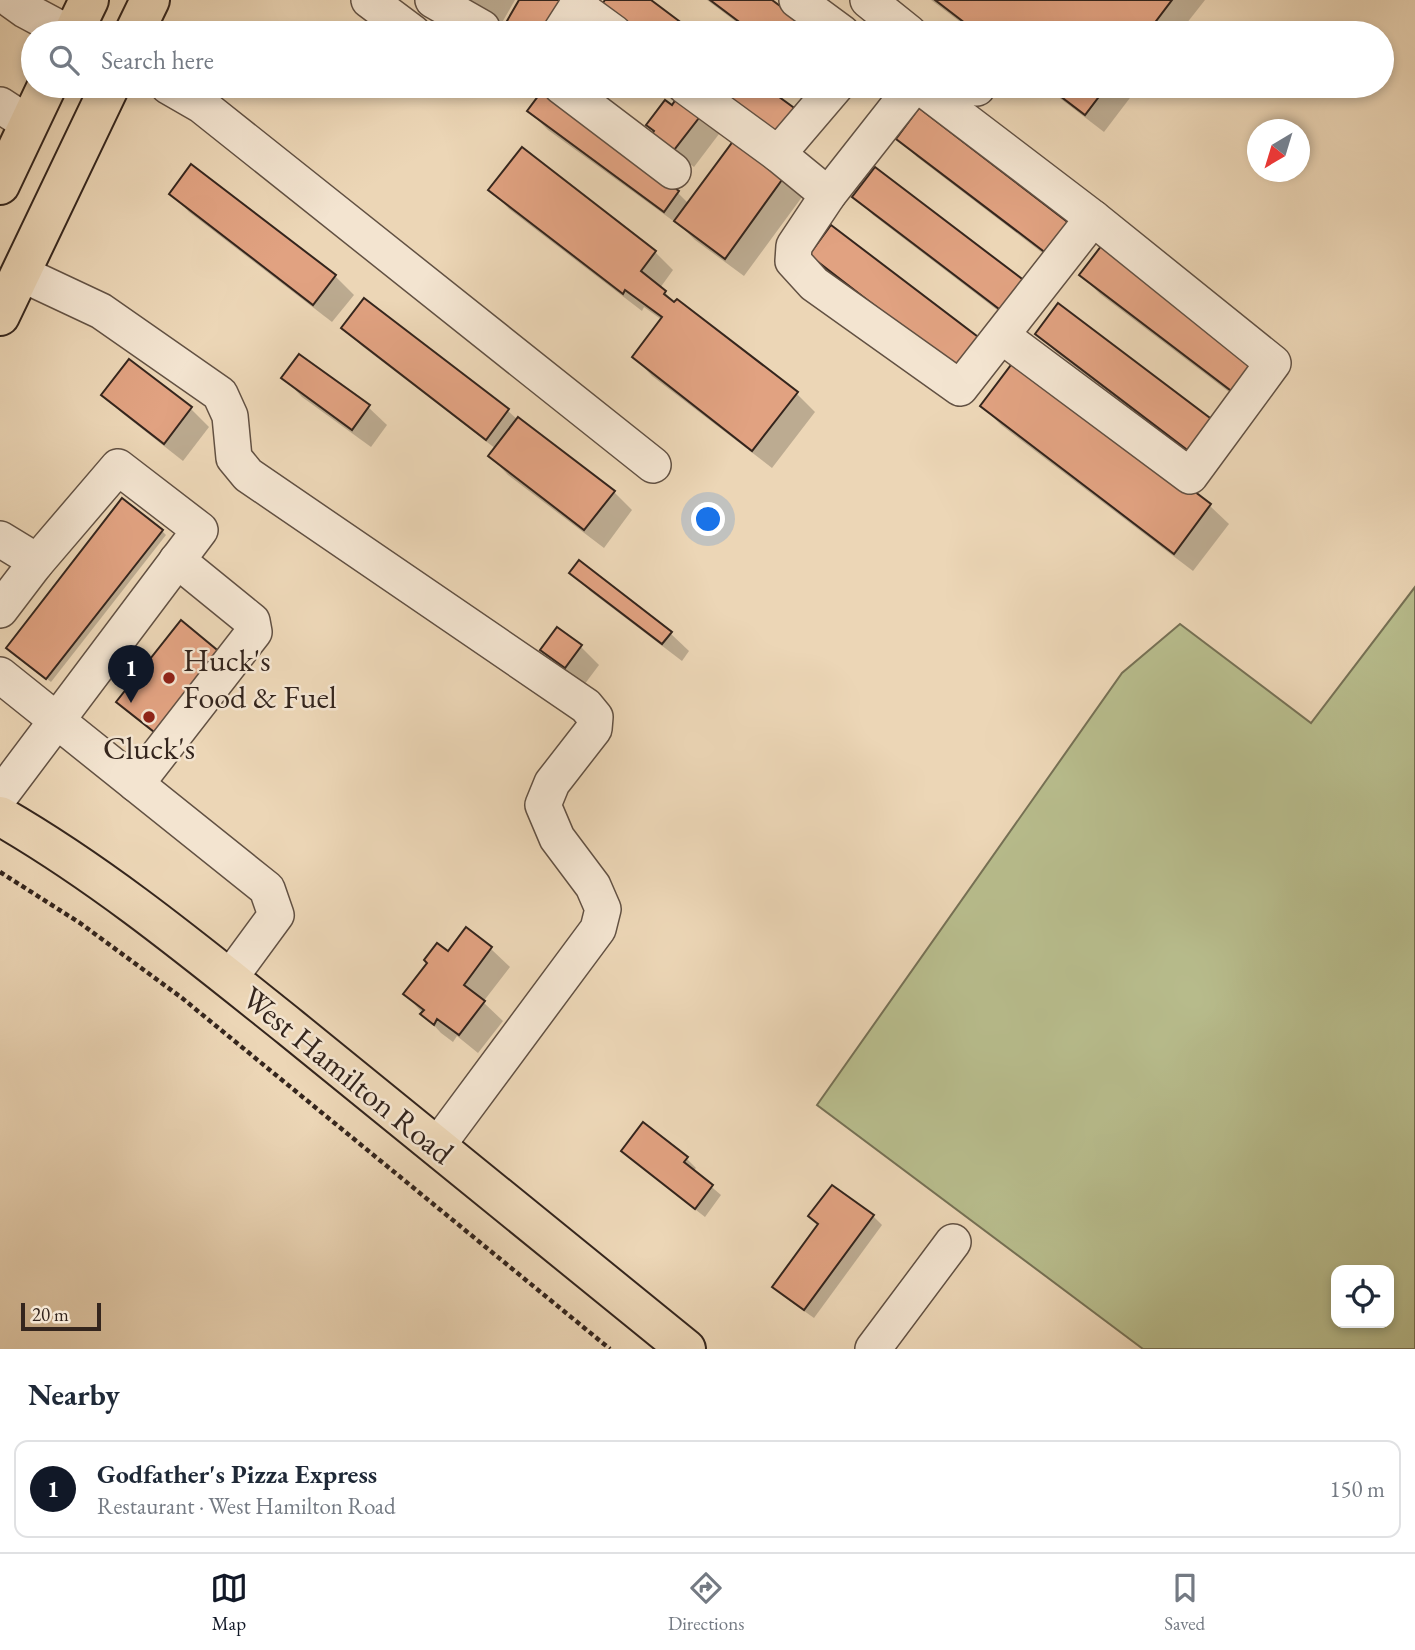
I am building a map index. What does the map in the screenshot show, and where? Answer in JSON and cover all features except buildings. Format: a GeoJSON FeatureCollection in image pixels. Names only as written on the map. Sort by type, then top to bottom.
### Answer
{"type":"FeatureCollection","features":[{"type":"Feature","properties":{"kind":"main road"},"geometry":{"type":"LineString","coordinates":[[79,21],[89,0]]}},
{"type":"Feature","properties":{"kind":"main road"},"geometry":{"type":"LineString","coordinates":[[140,21],[150,0]]}},
{"type":"Feature","properties":{"kind":"main road"},"geometry":{"type":"LineString","coordinates":[[0,185],[14,114],[33,98]]}},
{"type":"Feature","properties":{"kind":"main road"},"geometry":{"type":"LineString","coordinates":[[0,316],[104,98]]}},
{"type":"Feature","properties":{"kind":"main road","name":"West Hamilton Road"},"geometry":{"type":"LineString","coordinates":[[0,816],[44,842],[170,932],[686,1349]]}},
{"type":"Feature","properties":{"kind":"street"},"geometry":{"type":"LineString","coordinates":[[11,0],[46,21]]}},
{"type":"Feature","properties":{"kind":"street"},"geometry":{"type":"LineString","coordinates":[[369,0],[397,21]]}},
{"type":"Feature","properties":{"kind":"street"},"geometry":{"type":"LineString","coordinates":[[433,0],[468,21]]}},
{"type":"Feature","properties":{"kind":"street"},"geometry":{"type":"LineString","coordinates":[[797,0],[826,21]]}},
{"type":"Feature","properties":{"kind":"street"},"geometry":{"type":"LineString","coordinates":[[868,0],[894,21]]}},
{"type":"Feature","properties":{"kind":"street"},"geometry":{"type":"LineString","coordinates":[[573,13],[589,21]]}},
{"type":"Feature","properties":{"kind":"street"},"geometry":{"type":"LineString","coordinates":[[189,98],[653,465]]}},
{"type":"Feature","properties":{"kind":"street"},"geometry":{"type":"LineString","coordinates":[[577,98],[673,171]]}},
{"type":"Feature","properties":{"kind":"street"},"geometry":{"type":"LineString","coordinates":[[701,98],[828,195]]}},
{"type":"Feature","properties":{"kind":"street"},"geometry":{"type":"LineString","coordinates":[[778,155],[826,98]]}},
{"type":"Feature","properties":{"kind":"street"},"geometry":{"type":"LineString","coordinates":[[904,98],[828,195],[794,246],[793,261],[814,284],[960,388],[1093,218]]}},
{"type":"Feature","properties":{"kind":"street"},"geometry":{"type":"LineString","coordinates":[[936,98],[1093,218],[1273,363],[1190,476],[1002,336]]}},
{"type":"Feature","properties":{"kind":"street"},"geometry":{"type":"LineString","coordinates":[[20,273],[101,311],[220,394],[230,416],[234,458],[248,475],[575,698],[586,706],[595,718],[594,729],[552,783],[543,806],[557,838],[593,886],[603,909],[598,929],[437,1146]]}},
{"type":"Feature","properties":{"kind":"street"},"geometry":{"type":"LineString","coordinates":[[0,610],[35,564],[118,467],[200,530],[0,796]]}},
{"type":"Feature","properties":{"kind":"street"},"geometry":{"type":"LineString","coordinates":[[0,539],[35,564]]}},
{"type":"Feature","properties":{"kind":"street"},"geometry":{"type":"LineString","coordinates":[[136,784],[254,632],[252,621],[177,561]]}},
{"type":"Feature","properties":{"kind":"street"},"geometry":{"type":"LineString","coordinates":[[0,674],[267,889],[276,915],[229,979]]}},
{"type":"Feature","properties":{"kind":"street"},"geometry":{"type":"LineString","coordinates":[[873,1349],[953,1242]]}},
{"type":"Feature","properties":{"kind":"path"},"geometry":{"type":"LineString","coordinates":[[0,872],[80,923],[182,998],[610,1349]]}},
{"type":"Feature","properties":{"kind":"green space"},"geometry":{"type":"Polygon","coordinates":[[[1415,587],[1415,1349],[1143,1349],[817,1105],[1122,673],[1180,624],[1311,723],[1415,587]]]}},
{"type":"Feature","properties":{"kind":"place","name":"Huck's Food & Fuel"},"geometry":{"type":"Point","coordinates":[169,678]}},
{"type":"Feature","properties":{"kind":"place","name":"Godfather's Pizza Express"},"geometry":{"type":"Point","coordinates":[131,703]}},
{"type":"Feature","properties":{"kind":"place","name":"Cluck's"},"geometry":{"type":"Point","coordinates":[149,717]}}]}
